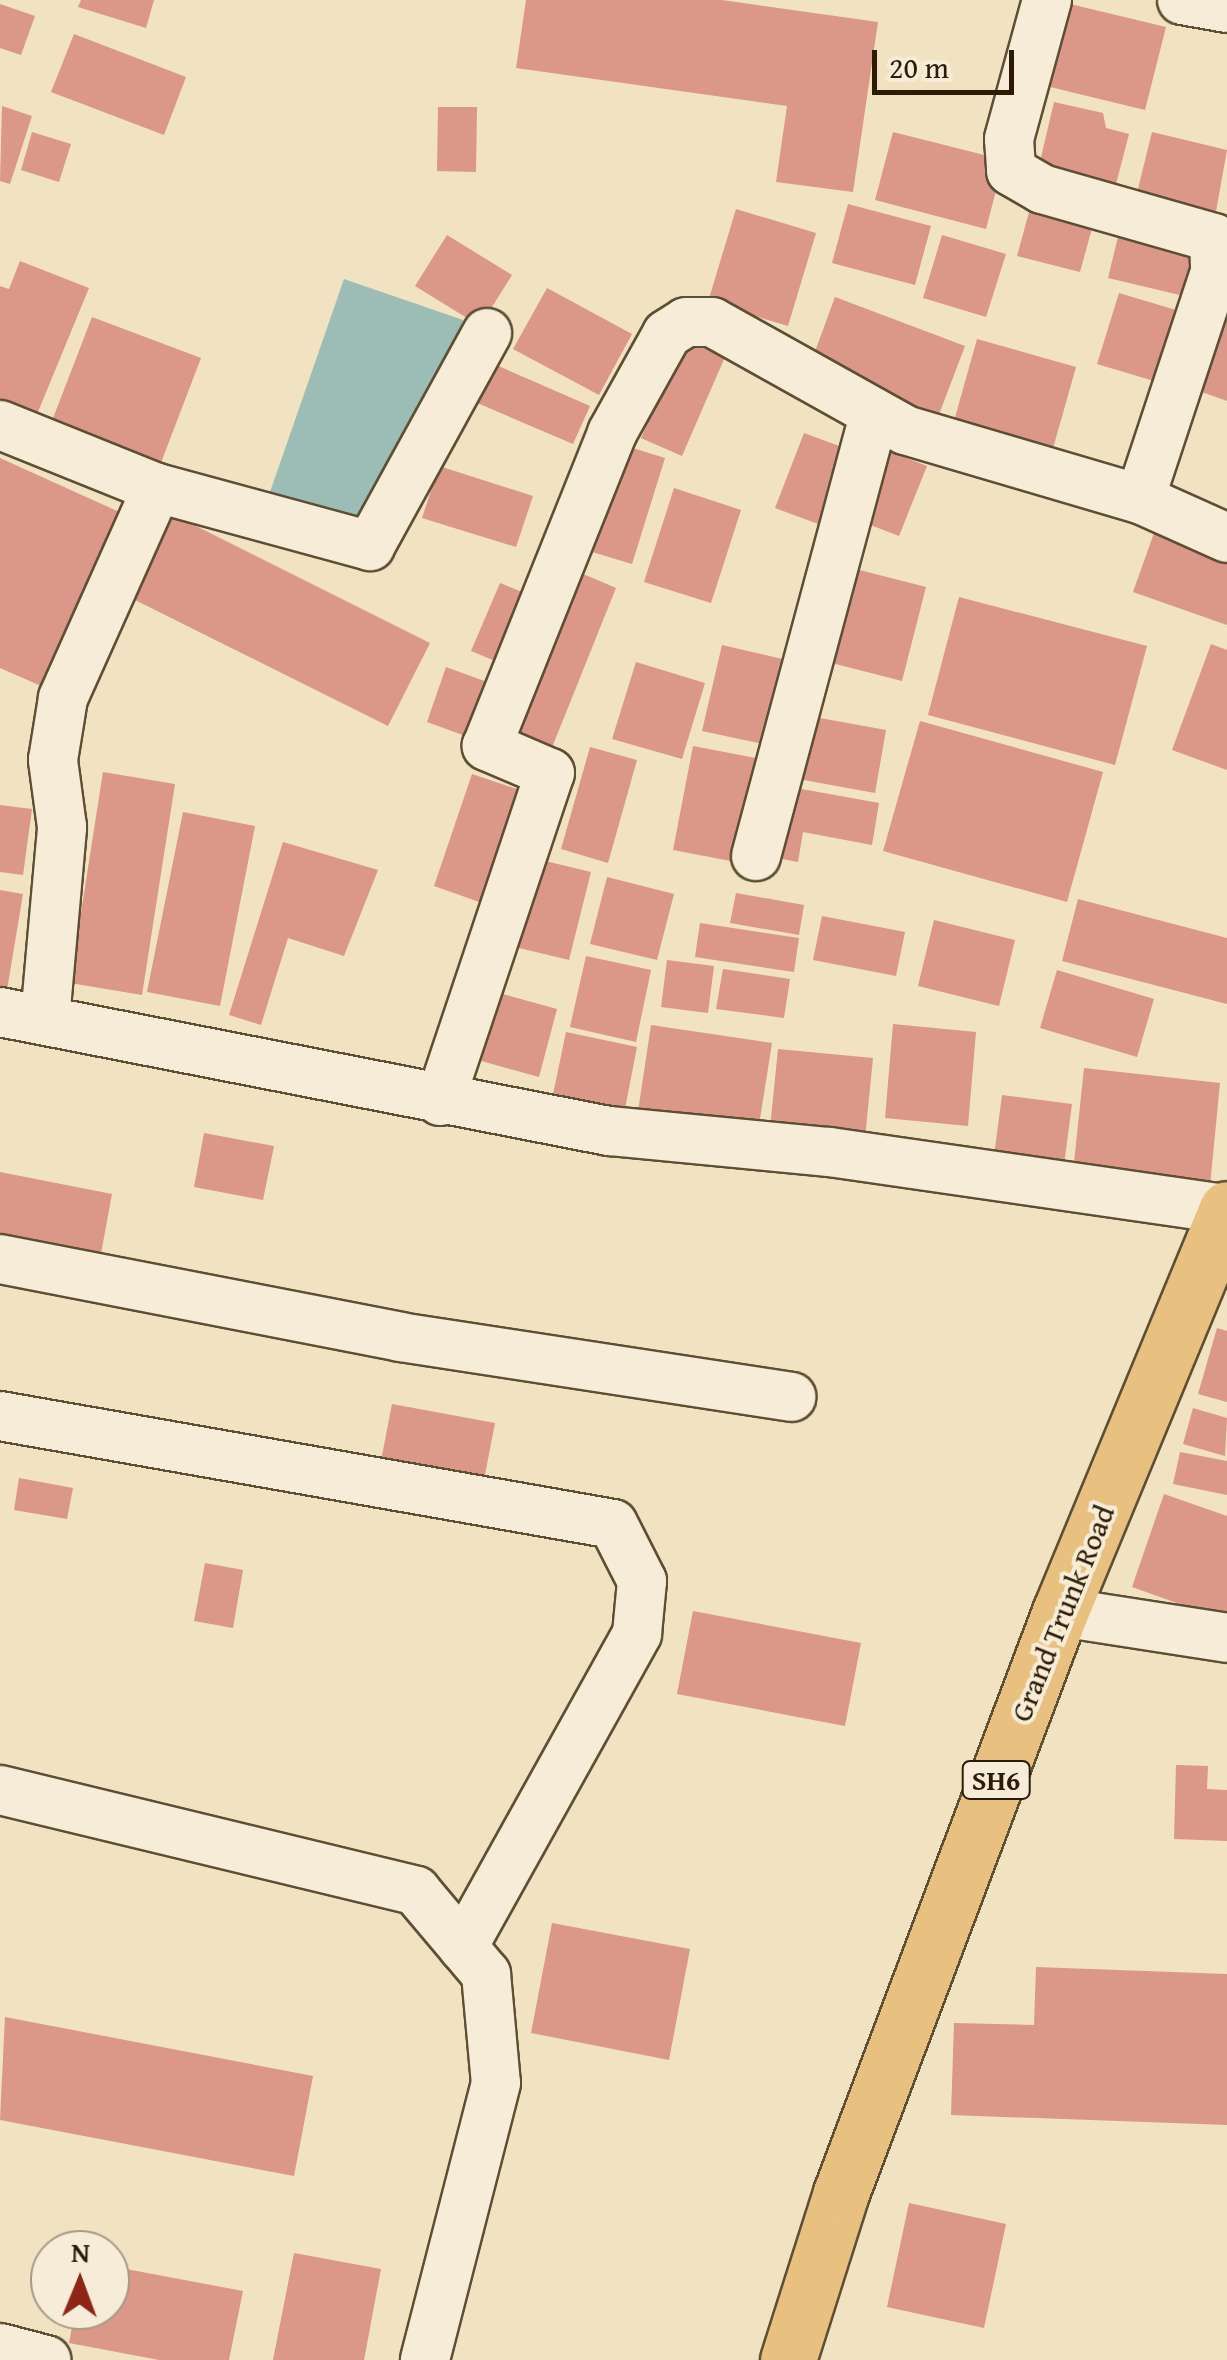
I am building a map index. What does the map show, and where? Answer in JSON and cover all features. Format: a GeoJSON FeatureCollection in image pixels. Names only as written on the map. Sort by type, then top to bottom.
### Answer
{"type":"FeatureCollection","features":[{"type":"Feature","properties":{"kind":"main road","name":"Grand Trunk Road"},"geometry":{"type":"LineString","coordinates":[[788,2360],[841,2192],[1060,1612],[1227,1209]]}},
{"type":"Feature","properties":{"kind":"street"},"geometry":{"type":"LineString","coordinates":[[1047,0],[1009,139],[1011,171],[1042,188],[1214,238],[1216,272],[1140,498]]}},
{"type":"Feature","properties":{"kind":"street"},"geometry":{"type":"LineString","coordinates":[[1182,0],[1227,8]]}},
{"type":"Feature","properties":{"kind":"street"},"geometry":{"type":"LineString","coordinates":[[440,1101],[550,773],[487,746],[612,433],[667,334],[686,322],[712,322],[874,415],[1019,467],[1140,498],[1227,538]]}},
{"type":"Feature","properties":{"kind":"street"},"geometry":{"type":"LineString","coordinates":[[0,426],[157,488],[370,546],[487,333]]}},
{"type":"Feature","properties":{"kind":"street"},"geometry":{"type":"LineString","coordinates":[[756,856],[874,415]]}},
{"type":"Feature","properties":{"kind":"street"},"geometry":{"type":"LineString","coordinates":[[157,488],[64,698],[53,760],[62,826],[23,1016],[440,1101],[609,1131],[829,1152],[1227,1209]]}},
{"type":"Feature","properties":{"kind":"street"},"geometry":{"type":"LineString","coordinates":[[0,1259],[400,1337],[791,1397]]}},
{"type":"Feature","properties":{"kind":"street"},"geometry":{"type":"LineString","coordinates":[[0,1416],[613,1524],[642,1581],[637,1634],[463,1947]]}},
{"type":"Feature","properties":{"kind":"street"},"geometry":{"type":"LineString","coordinates":[[1060,1612],[1227,1638]]}},
{"type":"Feature","properties":{"kind":"street"},"geometry":{"type":"LineString","coordinates":[[0,1790],[416,1891],[486,1974],[496,2083],[425,2360]]}},
{"type":"Feature","properties":{"kind":"street"},"geometry":{"type":"LineString","coordinates":[[0,2348],[46,2360]]}},
{"type":"Feature","properties":{"kind":"water"},"geometry":{"type":"Polygon","coordinates":[[[344,279],[463,320],[405,497],[359,532],[261,518],[344,279]]]}},
{"type":"Feature","properties":{"kind":"building"},"geometry":{"type":"Polygon","coordinates":[[[81,0],[154,0],[146,28],[78,7],[81,0]]]}},
{"type":"Feature","properties":{"kind":"building"},"geometry":{"type":"Polygon","coordinates":[[[526,0],[722,0],[878,22],[853,192],[776,182],[787,106],[516,68],[526,0]]]}},
{"type":"Feature","properties":{"kind":"building"},"geometry":{"type":"Polygon","coordinates":[[[1066,3],[1166,27],[1145,110],[1046,86],[1066,3]]]}},
{"type":"Feature","properties":{"kind":"building"},"geometry":{"type":"Polygon","coordinates":[[[0,4],[35,16],[21,55],[0,48],[0,4]]]}},
{"type":"Feature","properties":{"kind":"building"},"geometry":{"type":"Polygon","coordinates":[[[74,34],[186,77],[164,135],[51,92],[74,34]]]}},
{"type":"Feature","properties":{"kind":"building"},"geometry":{"type":"Polygon","coordinates":[[[1054,102],[1103,113],[1106,128],[1129,134],[1115,188],[1038,170],[1054,102]]]}},
{"type":"Feature","properties":{"kind":"building"},"geometry":{"type":"Polygon","coordinates":[[[2,106],[32,116],[10,184],[0,181],[2,106]]]}},
{"type":"Feature","properties":{"kind":"building"},"geometry":{"type":"Polygon","coordinates":[[[438,107],[477,107],[476,172],[437,171],[438,107]]]}},
{"type":"Feature","properties":{"kind":"building"},"geometry":{"type":"Polygon","coordinates":[[[32,132],[71,144],[59,182],[21,170],[32,132]]]}},
{"type":"Feature","properties":{"kind":"building"},"geometry":{"type":"Polygon","coordinates":[[[893,132],[1004,160],[986,229],[875,200],[893,132]]]}},
{"type":"Feature","properties":{"kind":"building"},"geometry":{"type":"Polygon","coordinates":[[[1152,132],[1227,150],[1215,217],[1136,197],[1152,132]]]}},
{"type":"Feature","properties":{"kind":"building"},"geometry":{"type":"Polygon","coordinates":[[[848,204],[931,226],[915,285],[832,263],[848,204]]]}},
{"type":"Feature","properties":{"kind":"building"},"geometry":{"type":"Polygon","coordinates":[[[1031,205],[1094,221],[1080,272],[1017,256],[1031,205]]]}},
{"type":"Feature","properties":{"kind":"building"},"geometry":{"type":"Polygon","coordinates":[[[736,209],[816,233],[788,326],[708,302],[736,209]]]}},
{"type":"Feature","properties":{"kind":"building"},"geometry":{"type":"Polygon","coordinates":[[[1122,220],[1199,239],[1184,296],[1108,278],[1122,220]]]}},
{"type":"Feature","properties":{"kind":"building"},"geometry":{"type":"Polygon","coordinates":[[[447,235],[512,275],[480,326],[415,286],[447,235]]]}},
{"type":"Feature","properties":{"kind":"building"},"geometry":{"type":"Polygon","coordinates":[[[942,235],[1006,254],[986,317],[923,298],[942,235]]]}},
{"type":"Feature","properties":{"kind":"building"},"geometry":{"type":"Polygon","coordinates":[[[20,261],[89,288],[33,424],[0,411],[0,286],[9,289],[20,261]]]}},
{"type":"Feature","properties":{"kind":"building"},"geometry":{"type":"Polygon","coordinates":[[[547,288],[632,334],[599,395],[513,349],[547,288]]]}},
{"type":"Feature","properties":{"kind":"building"},"geometry":{"type":"Polygon","coordinates":[[[1119,293],[1186,313],[1164,384],[1097,364],[1119,293]]]}},
{"type":"Feature","properties":{"kind":"building"},"geometry":{"type":"Polygon","coordinates":[[[835,297],[965,346],[935,425],[806,376],[835,297]]]}},
{"type":"Feature","properties":{"kind":"building"},"geometry":{"type":"Polygon","coordinates":[[[1227,299],[1227,401],[1185,386],[1227,299]]]}},
{"type":"Feature","properties":{"kind":"building"},"geometry":{"type":"Polygon","coordinates":[[[92,317],[201,358],[154,481],[45,439],[92,317]]]}},
{"type":"Feature","properties":{"kind":"building"},"geometry":{"type":"Polygon","coordinates":[[[688,333],[728,350],[682,456],[641,438],[688,333]]]}},
{"type":"Feature","properties":{"kind":"building"},"geometry":{"type":"Polygon","coordinates":[[[977,339],[1076,367],[1048,466],[949,439],[977,339]]]}},
{"type":"Feature","properties":{"kind":"building"},"geometry":{"type":"Polygon","coordinates":[[[478,357],[590,406],[573,444],[461,396],[478,357]]]}},
{"type":"Feature","properties":{"kind":"building"},"geometry":{"type":"Polygon","coordinates":[[[804,433],[850,450],[821,525],[775,508],[804,433]]]}},
{"type":"Feature","properties":{"kind":"building"},"geometry":{"type":"Polygon","coordinates":[[[623,445],[665,458],[632,564],[589,551],[623,445]]]}},
{"type":"Feature","properties":{"kind":"building"},"geometry":{"type":"Polygon","coordinates":[[[877,447],[927,466],[899,536],[850,517],[877,447]]]}},
{"type":"Feature","properties":{"kind":"building"},"geometry":{"type":"Polygon","coordinates":[[[0,458],[126,515],[48,689],[0,668],[0,458]]]}},
{"type":"Feature","properties":{"kind":"building"},"geometry":{"type":"Polygon","coordinates":[[[439,466],[533,496],[516,547],[422,518],[439,466]]]}},
{"type":"Feature","properties":{"kind":"building"},"geometry":{"type":"Polygon","coordinates":[[[674,488],[741,510],[711,603],[644,582],[674,488]]]}},
{"type":"Feature","properties":{"kind":"building"},"geometry":{"type":"Polygon","coordinates":[[[170,513],[430,643],[388,726],[129,597],[170,513]]]}},
{"type":"Feature","properties":{"kind":"building"},"geometry":{"type":"Polygon","coordinates":[[[1154,533],[1227,559],[1227,625],[1133,592],[1154,533]]]}},
{"type":"Feature","properties":{"kind":"building"},"geometry":{"type":"Polygon","coordinates":[[[844,566],[926,587],[902,681],[820,660],[844,566]]]}},
{"type":"Feature","properties":{"kind":"building"},"geometry":{"type":"Polygon","coordinates":[[[574,570],[616,588],[549,755],[513,738],[574,570]]]}},
{"type":"Feature","properties":{"kind":"building"},"geometry":{"type":"Polygon","coordinates":[[[500,583],[534,597],[505,665],[471,651],[500,583]]]}},
{"type":"Feature","properties":{"kind":"building"},"geometry":{"type":"Polygon","coordinates":[[[959,597],[1147,646],[1115,765],[928,715],[959,597]]]}},
{"type":"Feature","properties":{"kind":"building"},"geometry":{"type":"Polygon","coordinates":[[[1211,644],[1227,650],[1227,770],[1172,750],[1211,644]]]}},
{"type":"Feature","properties":{"kind":"building"},"geometry":{"type":"Polygon","coordinates":[[[722,645],[787,660],[768,745],[702,731],[722,645]]]}},
{"type":"Feature","properties":{"kind":"building"},"geometry":{"type":"Polygon","coordinates":[[[636,662],[705,683],[682,759],[612,739],[636,662]]]}},
{"type":"Feature","properties":{"kind":"building"},"geometry":{"type":"Polygon","coordinates":[[[446,667],[498,686],[479,741],[427,722],[446,667]]]}},
{"type":"Feature","properties":{"kind":"building"},"geometry":{"type":"Polygon","coordinates":[[[798,714],[886,730],[875,793],[787,777],[798,714]]]}},
{"type":"Feature","properties":{"kind":"building"},"geometry":{"type":"Polygon","coordinates":[[[920,721],[1103,772],[1067,902],[883,851],[920,721]]]}},
{"type":"Feature","properties":{"kind":"building"},"geometry":{"type":"Polygon","coordinates":[[[693,746],[761,759],[741,863],[673,850],[693,746]]]}},
{"type":"Feature","properties":{"kind":"building"},"geometry":{"type":"Polygon","coordinates":[[[590,747],[637,760],[608,863],[561,849],[590,747]]]}},
{"type":"Feature","properties":{"kind":"building"},"geometry":{"type":"Polygon","coordinates":[[[103,772],[175,784],[142,995],[70,983],[103,772]]]}},
{"type":"Feature","properties":{"kind":"building"},"geometry":{"type":"Polygon","coordinates":[[[472,774],[523,791],[485,904],[434,886],[472,774]]]}},
{"type":"Feature","properties":{"kind":"building"},"geometry":{"type":"Polygon","coordinates":[[[785,786],[879,803],[872,845],[803,832],[798,862],[772,857],[785,786]]]}},
{"type":"Feature","properties":{"kind":"building"},"geometry":{"type":"Polygon","coordinates":[[[0,805],[32,809],[23,875],[0,872],[0,805]]]}},
{"type":"Feature","properties":{"kind":"building"},"geometry":{"type":"Polygon","coordinates":[[[183,812],[255,826],[220,1006],[147,992],[183,812]]]}},
{"type":"Feature","properties":{"kind":"building"},"geometry":{"type":"Polygon","coordinates":[[[283,842],[378,870],[344,956],[288,938],[261,1025],[229,1015],[283,842]]]}},
{"type":"Feature","properties":{"kind":"building"},"geometry":{"type":"Polygon","coordinates":[[[537,859],[591,872],[569,960],[515,947],[537,859]]]}},
{"type":"Feature","properties":{"kind":"building"},"geometry":{"type":"Polygon","coordinates":[[[607,877],[674,894],[657,960],[590,944],[607,877]]]}},
{"type":"Feature","properties":{"kind":"building"},"geometry":{"type":"Polygon","coordinates":[[[0,890],[23,894],[5,1002],[0,1001],[0,890]]]}},
{"type":"Feature","properties":{"kind":"building"},"geometry":{"type":"Polygon","coordinates":[[[736,893],[804,905],[799,935],[730,923],[736,893]]]}},
{"type":"Feature","properties":{"kind":"building"},"geometry":{"type":"Polygon","coordinates":[[[1078,899],[1227,938],[1227,1004],[1062,961],[1078,899]]]}},
{"type":"Feature","properties":{"kind":"building"},"geometry":{"type":"Polygon","coordinates":[[[822,916],[905,932],[896,976],[813,960],[822,916]]]}},
{"type":"Feature","properties":{"kind":"building"},"geometry":{"type":"Polygon","coordinates":[[[934,920],[1015,940],[999,1006],[918,986],[934,920]]]}},
{"type":"Feature","properties":{"kind":"building"},"geometry":{"type":"Polygon","coordinates":[[[700,923],[799,938],[794,972],[695,957],[700,923]]]}},
{"type":"Feature","properties":{"kind":"building"},"geometry":{"type":"Polygon","coordinates":[[[586,956],[651,970],[636,1042],[570,1027],[586,956]]]}},
{"type":"Feature","properties":{"kind":"building"},"geometry":{"type":"Polygon","coordinates":[[[667,960],[714,966],[708,1013],[661,1007],[667,960]]]}},
{"type":"Feature","properties":{"kind":"building"},"geometry":{"type":"Polygon","coordinates":[[[723,969],[790,979],[784,1018],[716,1009],[723,969]]]}},
{"type":"Feature","properties":{"kind":"building"},"geometry":{"type":"Polygon","coordinates":[[[1057,970],[1154,999],[1137,1057],[1040,1028],[1057,970]]]}},
{"type":"Feature","properties":{"kind":"building"},"geometry":{"type":"Polygon","coordinates":[[[485,989],[557,1009],[539,1077],[467,1057],[485,989]]]}},
{"type":"Feature","properties":{"kind":"building"},"geometry":{"type":"Polygon","coordinates":[[[893,1024],[976,1032],[968,1126],[885,1118],[893,1024]]]}},
{"type":"Feature","properties":{"kind":"building"},"geometry":{"type":"Polygon","coordinates":[[[651,1025],[772,1043],[756,1144],[636,1125],[651,1025]]]}},
{"type":"Feature","properties":{"kind":"building"},"geometry":{"type":"Polygon","coordinates":[[[566,1032],[637,1047],[623,1119],[551,1104],[566,1032]]]}},
{"type":"Feature","properties":{"kind":"building"},"geometry":{"type":"Polygon","coordinates":[[[778,1049],[873,1058],[864,1148],[769,1138],[778,1049]]]}},
{"type":"Feature","properties":{"kind":"building"},"geometry":{"type":"Polygon","coordinates":[[[1084,1068],[1220,1083],[1210,1186],[1073,1172],[1084,1068]]]}},
{"type":"Feature","properties":{"kind":"building"},"geometry":{"type":"Polygon","coordinates":[[[1002,1095],[1072,1104],[1064,1165],[994,1156],[1002,1095]]]}},
{"type":"Feature","properties":{"kind":"building"},"geometry":{"type":"Polygon","coordinates":[[[204,1133],[274,1146],[263,1200],[194,1187],[204,1133]]]}},
{"type":"Feature","properties":{"kind":"building"},"geometry":{"type":"Polygon","coordinates":[[[0,1172],[112,1194],[100,1259],[0,1240],[0,1172]]]}},
{"type":"Feature","properties":{"kind":"building"},"geometry":{"type":"Polygon","coordinates":[[[1217,1328],[1227,1331],[1227,1402],[1198,1394],[1217,1328]]]}},
{"type":"Feature","properties":{"kind":"building"},"geometry":{"type":"Polygon","coordinates":[[[392,1404],[495,1423],[483,1485],[380,1466],[392,1404]]]}},
{"type":"Feature","properties":{"kind":"building"},"geometry":{"type":"Polygon","coordinates":[[[1193,1408],[1227,1418],[1225,1456],[1183,1444],[1193,1408]]]}},
{"type":"Feature","properties":{"kind":"building"},"geometry":{"type":"Polygon","coordinates":[[[1180,1452],[1227,1461],[1227,1495],[1173,1484],[1180,1452]]]}},
{"type":"Feature","properties":{"kind":"building"},"geometry":{"type":"Polygon","coordinates":[[[19,1478],[73,1488],[67,1519],[14,1510],[19,1478]]]}},
{"type":"Feature","properties":{"kind":"building"},"geometry":{"type":"Polygon","coordinates":[[[1164,1494],[1227,1516],[1227,1621],[1132,1587],[1164,1494]]]}},
{"type":"Feature","properties":{"kind":"building"},"geometry":{"type":"Polygon","coordinates":[[[205,1563],[243,1570],[233,1628],[194,1621],[205,1563]]]}},
{"type":"Feature","properties":{"kind":"building"},"geometry":{"type":"Polygon","coordinates":[[[693,1611],[861,1643],[845,1726],[677,1694],[693,1611]]]}},
{"type":"Feature","properties":{"kind":"building"},"geometry":{"type":"Polygon","coordinates":[[[1176,1765],[1208,1766],[1207,1789],[1227,1790],[1227,1841],[1174,1839],[1176,1765]]]}},
{"type":"Feature","properties":{"kind":"building"},"geometry":{"type":"Polygon","coordinates":[[[552,1923],[690,1949],[669,2060],[531,2033],[552,1923]]]}},
{"type":"Feature","properties":{"kind":"building"},"geometry":{"type":"Polygon","coordinates":[[[1036,1967],[1227,1974],[1227,2125],[951,2115],[954,2023],[1034,2025],[1036,1967]]]}},
{"type":"Feature","properties":{"kind":"building"},"geometry":{"type":"Polygon","coordinates":[[[5,2017],[313,2076],[294,2176],[0,2120],[5,2017]]]}},
{"type":"Feature","properties":{"kind":"building"},"geometry":{"type":"Polygon","coordinates":[[[909,2203],[1006,2224],[984,2328],[887,2307],[909,2203]]]}},
{"type":"Feature","properties":{"kind":"building"},"geometry":{"type":"Polygon","coordinates":[[[294,2253],[381,2269],[364,2360],[273,2360],[294,2253]]]}},
{"type":"Feature","properties":{"kind":"building"},"geometry":{"type":"Polygon","coordinates":[[[130,2270],[243,2291],[229,2360],[159,2360],[69,2343],[71,2330],[130,2330],[130,2270]]]}}]}
